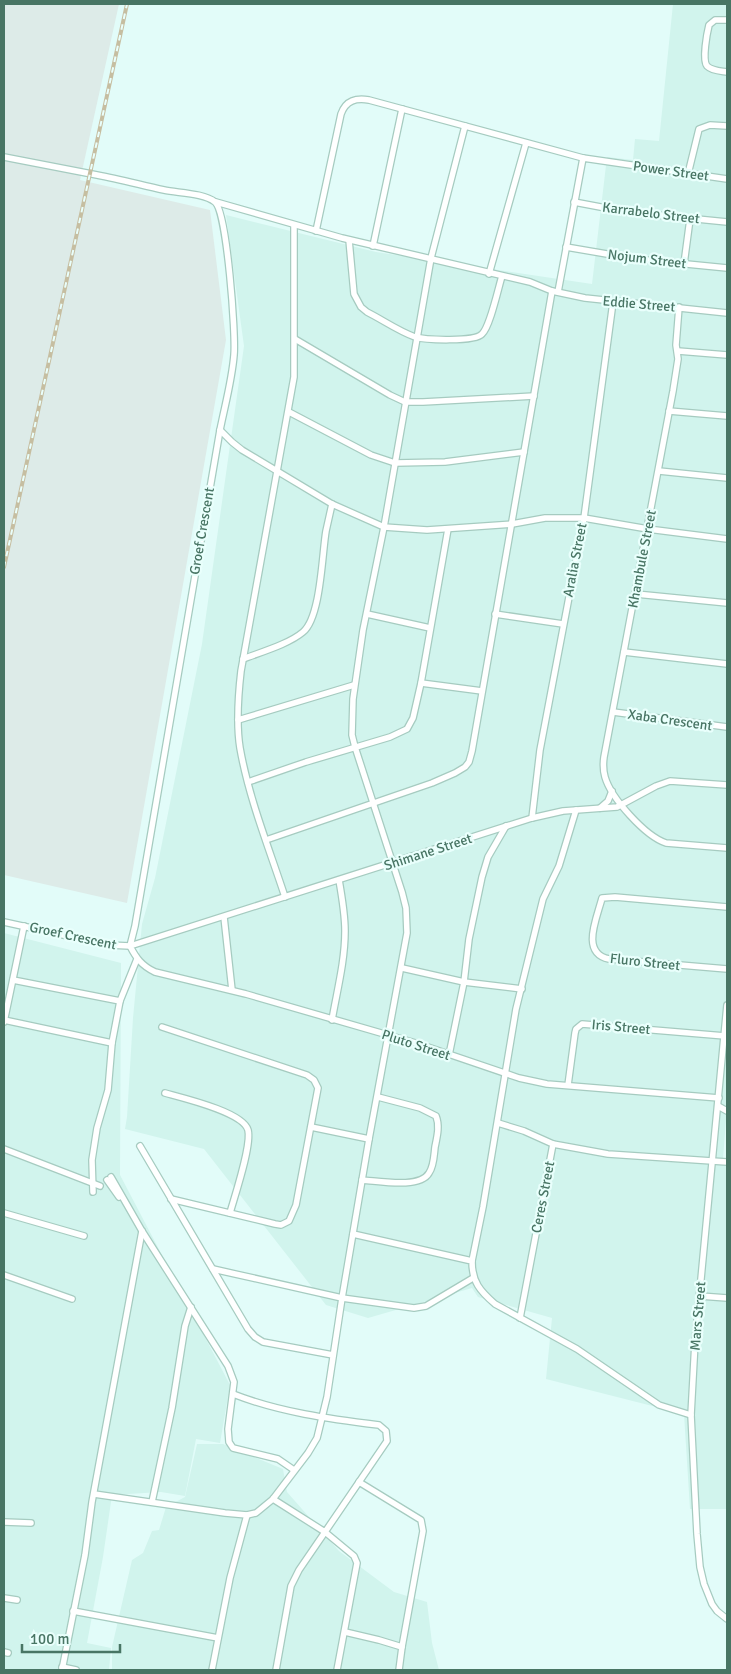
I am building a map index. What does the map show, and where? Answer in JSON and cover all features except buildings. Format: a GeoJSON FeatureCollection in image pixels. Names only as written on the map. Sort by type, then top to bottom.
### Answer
{"type":"FeatureCollection","features":[{"type":"Feature","properties":{"kind":"street"},"geometry":{"type":"LineString","coordinates":[[727,20],[713,21],[709,25],[704,60],[708,67],[727,72]]}},
{"type":"Feature","properties":{"kind":"street","name":"Power Street"},"geometry":{"type":"LineString","coordinates":[[316,231],[343,107],[352,100],[360,99],[402,109],[583,158],[727,179]]}},
{"type":"Feature","properties":{"kind":"street"},"geometry":{"type":"LineString","coordinates":[[373,246],[402,109]]}},
{"type":"Feature","properties":{"kind":"street"},"geometry":{"type":"LineString","coordinates":[[688,174],[696,136],[700,128],[710,125],[727,126]]}},
{"type":"Feature","properties":{"kind":"street"},"geometry":{"type":"LineString","coordinates":[[94,1494],[247,1515],[261,1510],[273,1499],[308,1453],[316,1438],[322,1418],[369,1139],[407,934],[404,900],[355,747],[352,724],[354,686],[431,258],[465,126]]}},
{"type":"Feature","properties":{"kind":"street"},"geometry":{"type":"LineString","coordinates":[[489,274],[526,143]]}},
{"type":"Feature","properties":{"kind":"street"},"geometry":{"type":"LineString","coordinates":[[4,157],[193,195],[214,201]]}},
{"type":"Feature","properties":{"kind":"street"},"geometry":{"type":"LineString","coordinates":[[266,840],[432,782],[465,767],[469,762],[534,396],[583,158]]}},
{"type":"Feature","properties":{"kind":"street","name":"Eddie Street"},"geometry":{"type":"LineString","coordinates":[[214,201],[349,240],[530,282],[555,292],[613,302],[727,314]]}},
{"type":"Feature","properties":{"kind":"street","name":"Groef Crescent"},"geometry":{"type":"LineString","coordinates":[[4,922],[109,945],[130,946],[234,355],[234,326],[225,238],[220,211],[214,201]]}},
{"type":"Feature","properties":{"kind":"street","name":"Karrabelo Street"},"geometry":{"type":"LineString","coordinates":[[574,202],[626,212],[727,222]]}},
{"type":"Feature","properties":{"kind":"street"},"geometry":{"type":"LineString","coordinates":[[684,264],[690,219]]}},
{"type":"Feature","properties":{"kind":"street"},"geometry":{"type":"LineString","coordinates":[[285,896],[248,782],[240,749],[238,695],[294,378],[294,225]]}},
{"type":"Feature","properties":{"kind":"street"},"geometry":{"type":"LineString","coordinates":[[349,240],[354,294],[361,307],[367,312],[416,337],[466,340],[483,334],[502,276]]}},
{"type":"Feature","properties":{"kind":"street","name":"Nojum Street"},"geometry":{"type":"LineString","coordinates":[[566,247],[636,259],[727,268]]}},
{"type":"Feature","properties":{"kind":"street","name":"Aralia Street"},"geometry":{"type":"LineString","coordinates":[[532,818],[540,750],[584,518],[613,302]]}},
{"type":"Feature","properties":{"kind":"street","name":"Khambule Street"},"geometry":{"type":"LineString","coordinates":[[679,308],[676,345],[678,362],[603,765],[605,778],[622,805],[641,827],[657,840],[666,843],[727,848]]}},
{"type":"Feature","properties":{"kind":"street"},"geometry":{"type":"LineString","coordinates":[[295,339],[405,402],[534,396]]}},
{"type":"Feature","properties":{"kind":"street"},"geometry":{"type":"LineString","coordinates":[[678,351],[727,355]]}},
{"type":"Feature","properties":{"kind":"street"},"geometry":{"type":"LineString","coordinates":[[669,411],[727,416]]}},
{"type":"Feature","properties":{"kind":"street"},"geometry":{"type":"LineString","coordinates":[[289,412],[371,455],[395,463],[445,462],[524,452]]}},
{"type":"Feature","properties":{"kind":"street"},"geometry":{"type":"LineString","coordinates":[[220,430],[237,446],[332,504],[384,526],[405,529],[448,529],[512,524],[545,518],[584,518],[648,529],[727,539]]}},
{"type":"Feature","properties":{"kind":"street"},"geometry":{"type":"LineString","coordinates":[[659,471],[727,478]]}},
{"type":"Feature","properties":{"kind":"street"},"geometry":{"type":"LineString","coordinates":[[243,660],[293,638],[307,628],[312,620],[332,504]]}},
{"type":"Feature","properties":{"kind":"street"},"geometry":{"type":"LineString","coordinates":[[248,782],[390,737],[407,729],[413,718],[421,682],[448,529]]}},
{"type":"Feature","properties":{"kind":"street"},"geometry":{"type":"LineString","coordinates":[[636,594],[727,603]]}},
{"type":"Feature","properties":{"kind":"street"},"geometry":{"type":"LineString","coordinates":[[367,614],[430,628]]}},
{"type":"Feature","properties":{"kind":"street"},"geometry":{"type":"LineString","coordinates":[[495,614],[563,624]]}},
{"type":"Feature","properties":{"kind":"street"},"geometry":{"type":"LineString","coordinates":[[624,652],[727,664]]}},
{"type":"Feature","properties":{"kind":"street"},"geometry":{"type":"LineString","coordinates":[[421,682],[482,691]]}},
{"type":"Feature","properties":{"kind":"street"},"geometry":{"type":"LineString","coordinates":[[238,720],[354,686]]}},
{"type":"Feature","properties":{"kind":"street","name":"Xaba Crescent"},"geometry":{"type":"LineString","coordinates":[[613,712],[727,728]]}},
{"type":"Feature","properties":{"kind":"street","name":"Shimane Street"},"geometry":{"type":"LineString","coordinates":[[130,946],[532,818],[551,813],[617,807],[656,786],[670,781],[727,785]]}},
{"type":"Feature","properties":{"kind":"street"},"geometry":{"type":"LineString","coordinates":[[600,808],[608,801],[612,791]]}},
{"type":"Feature","properties":{"kind":"street"},"geometry":{"type":"LineString","coordinates":[[576,810],[559,866],[543,899],[516,1009],[479,1233],[472,1261],[473,1278],[495,1304],[577,1349],[659,1405],[691,1415]]}},
{"type":"Feature","properties":{"kind":"street"},"geometry":{"type":"LineString","coordinates":[[449,1055],[482,877],[488,857],[506,826]]}},
{"type":"Feature","properties":{"kind":"street"},"geometry":{"type":"LineString","coordinates":[[332,1020],[345,931],[344,908],[339,880]]}},
{"type":"Feature","properties":{"kind":"street","name":"Fluro Street"},"geometry":{"type":"LineString","coordinates":[[727,908],[615,897],[602,898],[592,943],[598,956],[609,959],[727,969]]}},
{"type":"Feature","properties":{"kind":"street"},"geometry":{"type":"LineString","coordinates":[[224,917],[232,990]]}},
{"type":"Feature","properties":{"kind":"street"},"geometry":{"type":"LineString","coordinates":[[24,926],[4,1021],[112,1042]]}},
{"type":"Feature","properties":{"kind":"street","name":"Pluto Street"},"geometry":{"type":"LineString","coordinates":[[130,946],[137,959],[155,972],[232,990],[389,1036],[530,1081],[719,1098]]}},
{"type":"Feature","properties":{"kind":"street"},"geometry":{"type":"LineString","coordinates":[[93,1192],[92,1160],[97,1128],[108,1090],[112,1042],[120,1001],[137,959]]}},
{"type":"Feature","properties":{"kind":"street"},"geometry":{"type":"LineString","coordinates":[[402,968],[464,982],[522,989]]}},
{"type":"Feature","properties":{"kind":"street"},"geometry":{"type":"LineString","coordinates":[[13,980],[120,1001]]}},
{"type":"Feature","properties":{"kind":"street","name":"Mars Street"},"geometry":{"type":"LineString","coordinates":[[727,1005],[691,1415],[696,1526],[700,1567],[712,1604],[727,1619]]}},
{"type":"Feature","properties":{"kind":"street","name":"Iris Street"},"geometry":{"type":"LineString","coordinates":[[568,1085],[575,1033],[576,1029],[582,1024],[725,1036]]}},
{"type":"Feature","properties":{"kind":"street"},"geometry":{"type":"LineString","coordinates":[[162,1027],[312,1078],[318,1088],[296,1206],[289,1221],[281,1225],[275,1224],[171,1199]]}},
{"type":"Feature","properties":{"kind":"street"},"geometry":{"type":"LineString","coordinates":[[165,1093],[224,1112],[238,1118],[247,1127],[249,1143],[230,1213]]}},
{"type":"Feature","properties":{"kind":"street"},"geometry":{"type":"LineString","coordinates":[[362,1180],[417,1182],[426,1177],[432,1166],[438,1125],[436,1116],[420,1108],[378,1097]]}},
{"type":"Feature","properties":{"kind":"street"},"geometry":{"type":"LineString","coordinates":[[718,1106],[727,1111]]}},
{"type":"Feature","properties":{"kind":"street"},"geometry":{"type":"LineString","coordinates":[[498,1123],[524,1131],[553,1144]]}},
{"type":"Feature","properties":{"kind":"street"},"geometry":{"type":"LineString","coordinates":[[311,1127],[369,1139]]}},
{"type":"Feature","properties":{"kind":"street","name":"Ceres Street"},"geometry":{"type":"LineString","coordinates":[[520,1318],[553,1144],[608,1154],[727,1162]]}},
{"type":"Feature","properties":{"kind":"street"},"geometry":{"type":"LineString","coordinates":[[140,1146],[248,1329],[255,1337],[263,1342],[333,1355]]}},
{"type":"Feature","properties":{"kind":"street"},"geometry":{"type":"LineString","coordinates":[[4,1149],[100,1186]]}},
{"type":"Feature","properties":{"kind":"street"},"geometry":{"type":"LineString","coordinates":[[117,1345],[145,1232],[109,1179],[142,1231],[191,1307],[228,1366],[234,1382],[228,1429],[229,1442],[233,1448],[278,1459],[294,1470]]}},
{"type":"Feature","properties":{"kind":"street"},"geometry":{"type":"LineString","coordinates":[[4,1213],[84,1236]]}},
{"type":"Feature","properties":{"kind":"street"},"geometry":{"type":"LineString","coordinates":[[76,1670],[62,1669],[85,1555],[94,1494],[142,1231]]}},
{"type":"Feature","properties":{"kind":"street"},"geometry":{"type":"LineString","coordinates":[[353,1234],[472,1261]]}},
{"type":"Feature","properties":{"kind":"street"},"geometry":{"type":"LineString","coordinates":[[213,1269],[342,1298],[420,1308],[473,1278]]}},
{"type":"Feature","properties":{"kind":"street"},"geometry":{"type":"LineString","coordinates":[[4,1275],[72,1299]]}},
{"type":"Feature","properties":{"kind":"street"},"geometry":{"type":"LineString","coordinates":[[700,1296],[727,1298]]}},
{"type":"Feature","properties":{"kind":"street"},"geometry":{"type":"LineString","coordinates":[[152,1502],[172,1408],[185,1326],[191,1307]]}},
{"type":"Feature","properties":{"kind":"street"},"geometry":{"type":"LineString","coordinates":[[233,1394],[255,1402],[322,1418],[379,1425],[386,1431],[387,1441],[299,1570],[292,1586],[276,1670]]}},
{"type":"Feature","properties":{"kind":"street"},"geometry":{"type":"LineString","coordinates":[[359,1482],[421,1520],[423,1531],[399,1670]]}},
{"type":"Feature","properties":{"kind":"street"},"geometry":{"type":"LineString","coordinates":[[273,1499],[325,1532],[354,1556],[357,1563],[338,1670]]}},
{"type":"Feature","properties":{"kind":"street"},"geometry":{"type":"LineString","coordinates":[[212,1670],[230,1578],[247,1515]]}},
{"type":"Feature","properties":{"kind":"street"},"geometry":{"type":"LineString","coordinates":[[4,1522],[31,1523]]}},
{"type":"Feature","properties":{"kind":"street"},"geometry":{"type":"LineString","coordinates":[[4,1598],[17,1600]]}},
{"type":"Feature","properties":{"kind":"street"},"geometry":{"type":"LineString","coordinates":[[73,1611],[218,1638]]}},
{"type":"Feature","properties":{"kind":"street"},"geometry":{"type":"LineString","coordinates":[[346,1632],[402,1647]]}},
{"type":"Feature","properties":{"kind":"shaded area"},"geometry":{"type":"Polygon","coordinates":[[[4,4],[119,4],[80,180],[210,210],[226,340],[127,903],[4,875],[4,4]]]}},
{"type":"Feature","properties":{"kind":"shaded area"},"geometry":{"type":"Polygon","coordinates":[[[673,4],[727,4],[727,1106],[723,1159],[727,1160],[727,1509],[690,1509],[684,1414],[546,1379],[552,1318],[478,1297],[472,1288],[368,1318],[326,1305],[204,1149],[125,1129],[142,924],[155,878],[202,644],[244,346],[226,215],[376,252],[592,284],[607,157],[633,160],[635,139],[659,141],[673,4]]]}},
{"type":"Feature","properties":{"kind":"shaded area"},"geometry":{"type":"Polygon","coordinates":[[[4,933],[121,963],[120,1175],[230,1385],[220,1443],[196,1439],[185,1496],[161,1492],[112,1495],[87,1643],[111,1648],[109,1670],[4,1670],[4,933]]]}},
{"type":"Feature","properties":{"kind":"shaded area"},"geometry":{"type":"Polygon","coordinates":[[[197,1444],[223,1444],[283,1469],[287,1492],[339,1551],[394,1592],[427,1602],[432,1643],[439,1670],[112,1670],[112,1647],[132,1560],[143,1553],[152,1531],[159,1530],[166,1507],[185,1497],[197,1444]]]}},
{"type":"Feature","properties":{"kind":"railway"},"geometry":{"type":"LineString","coordinates":[[4,567],[127,4]]}}]}
